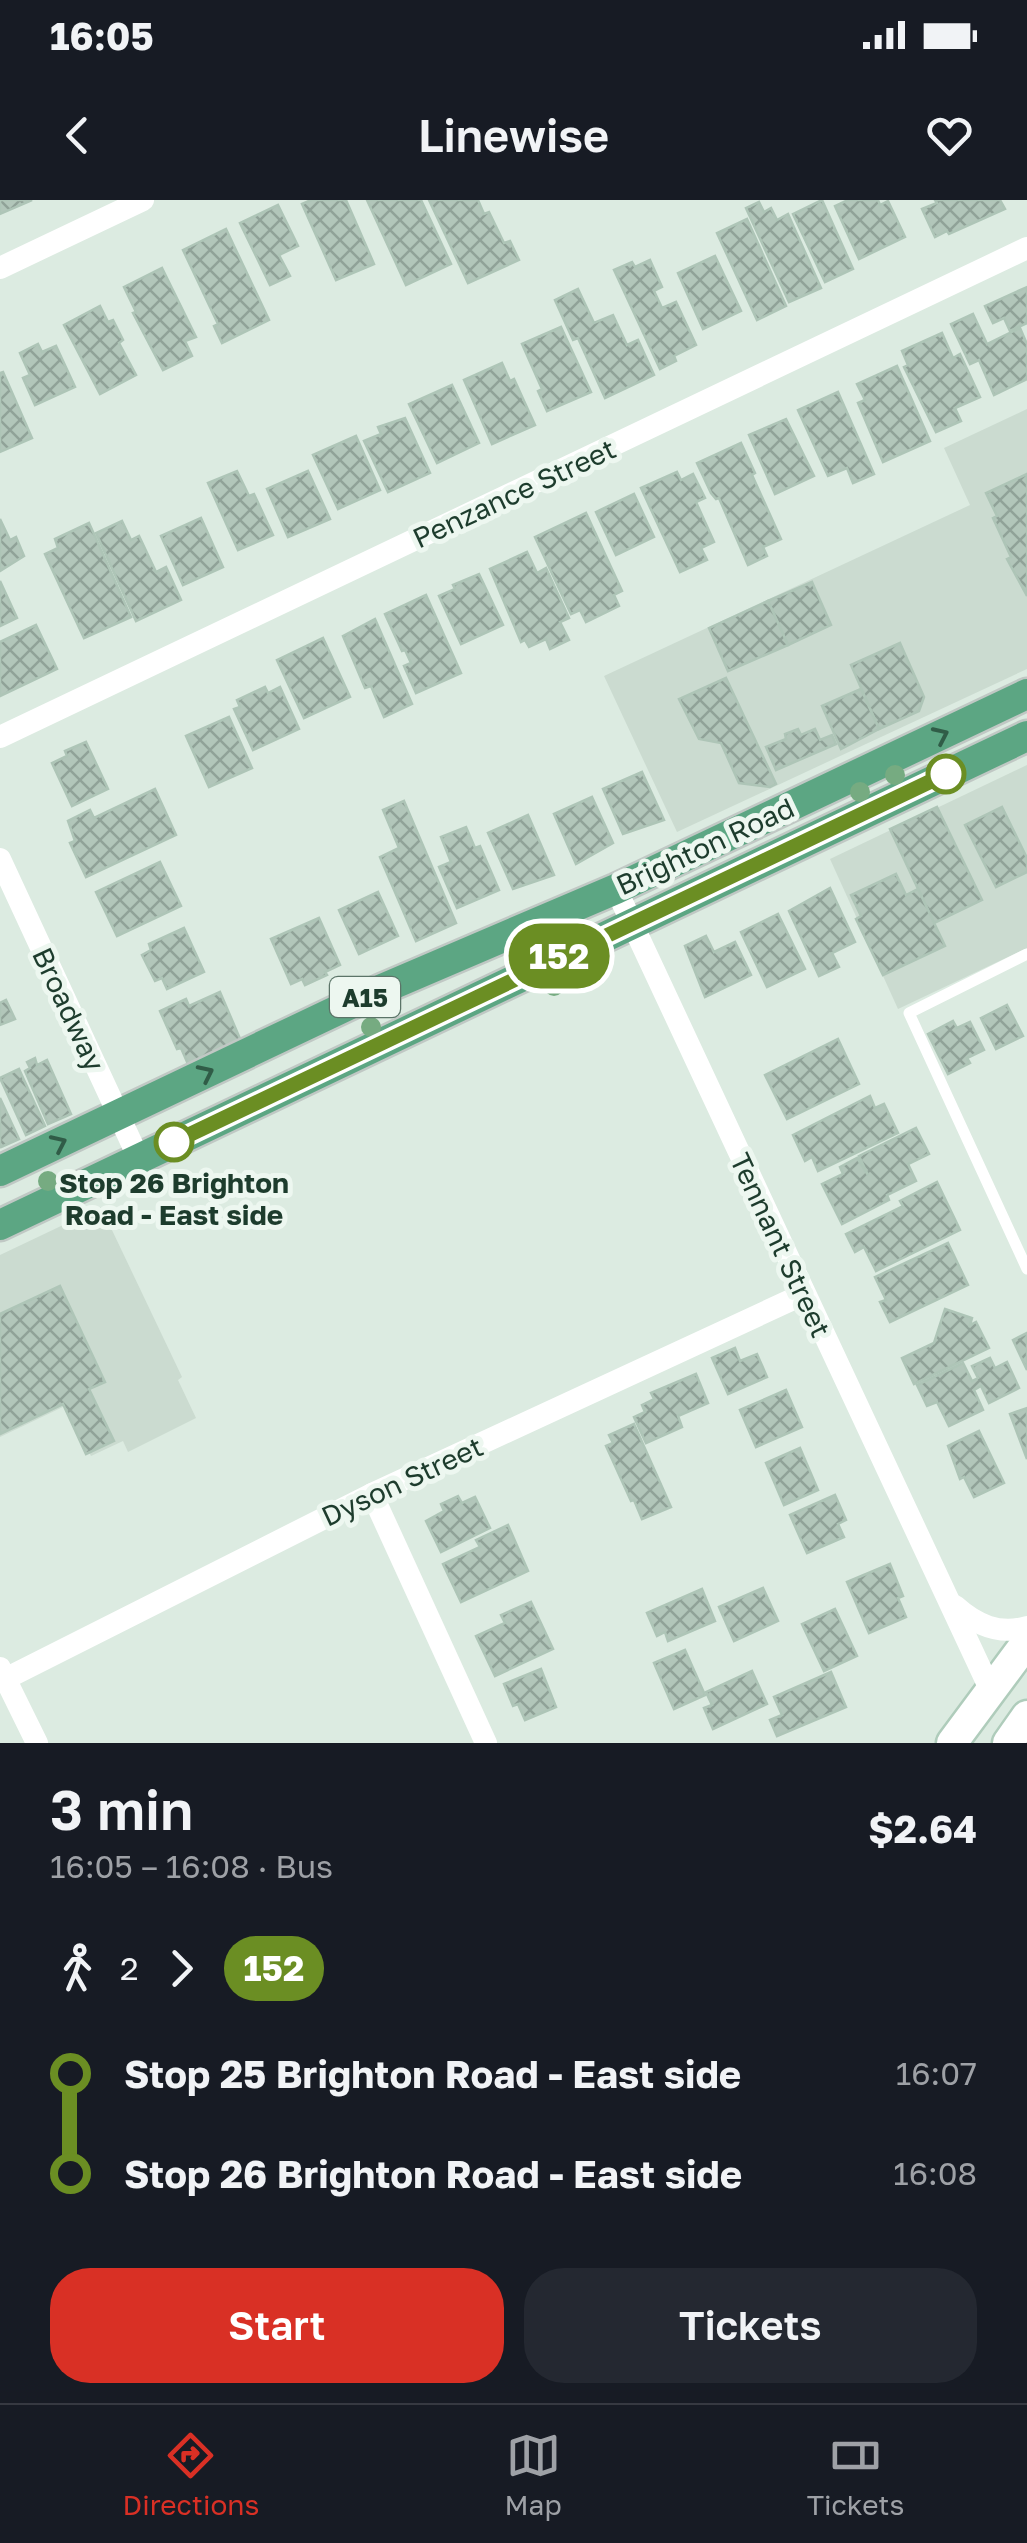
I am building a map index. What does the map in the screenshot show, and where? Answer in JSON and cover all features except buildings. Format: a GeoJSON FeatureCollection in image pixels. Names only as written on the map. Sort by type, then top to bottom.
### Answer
{"type":"FeatureCollection","features":[{"type":"Feature","properties":{"kind":"main road","name":"Brighton Road"},"geometry":{"type":"LineString","coordinates":[[0,1170],[382,989],[616,889],[1027,694]]}},
{"type":"Feature","properties":{"kind":"main road","name":"Brighton Road"},"geometry":{"type":"LineString","coordinates":[[0,1225],[1027,736]]}},
{"type":"Feature","properties":{"kind":"main road"},"geometry":{"type":"LineString","coordinates":[[952,1743],[1027,1642]]}},
{"type":"Feature","properties":{"kind":"main road"},"geometry":{"type":"LineString","coordinates":[[1008,1743],[1027,1716]]}},
{"type":"Feature","properties":{"kind":"street"},"geometry":{"type":"LineString","coordinates":[[0,268],[143,200]]}},
{"type":"Feature","properties":{"kind":"street","name":"Penzance Street"},"geometry":{"type":"LineString","coordinates":[[0,737],[1027,248]]}},
{"type":"Feature","properties":{"kind":"street","name":"Broadway"},"geometry":{"type":"LineString","coordinates":[[0,859],[139,1159]]}},
{"type":"Feature","properties":{"kind":"street","name":"Tennant Street"},"geometry":{"type":"LineString","coordinates":[[616,889],[991,1691]]}},
{"type":"Feature","properties":{"kind":"street","name":"Dyson Street"},"geometry":{"type":"LineString","coordinates":[[3,1674],[372,1494],[804,1294]]}},
{"type":"Feature","properties":{"kind":"street"},"geometry":{"type":"LineString","coordinates":[[372,1494],[486,1743]]}},
{"type":"Feature","properties":{"kind":"street"},"geometry":{"type":"LineString","coordinates":[[948,1600],[972,1621],[1009,1632],[1027,1627]]}},
{"type":"Feature","properties":{"kind":"street"},"geometry":{"type":"LineString","coordinates":[[3,1674],[37,1743]]}},
{"type":"Feature","properties":{"kind":"lane"},"geometry":{"type":"LineString","coordinates":[[1027,954],[909,1014],[1027,1270]]}},
{"type":"Feature","properties":{"kind":"shaded area"},"geometry":{"type":"Polygon","coordinates":[[[1027,409],[1027,669],[677,832],[604,676],[970,505],[944,448],[1027,409]]]}},
{"type":"Feature","properties":{"kind":"shaded area"},"geometry":{"type":"Polygon","coordinates":[[[1027,765],[1027,948],[898,1009],[830,859],[1027,765]]]}},
{"type":"Feature","properties":{"kind":"shaded area"},"geometry":{"type":"Polygon","coordinates":[[[101,1207],[182,1377],[178,1380],[196,1418],[128,1452],[123,1441],[91,1456],[67,1405],[0,1437],[0,1255],[101,1207]]]}},
{"type":"Feature","properties":{"kind":"bus line","name":"152"},"geometry":{"type":"LineString","coordinates":[[174,1142],[946,774]]}},
{"type":"Feature","properties":{"kind":"place","name":"Stop 26 Brighton Road - East side"},"geometry":{"type":"Point","coordinates":[174,1142]}}]}
